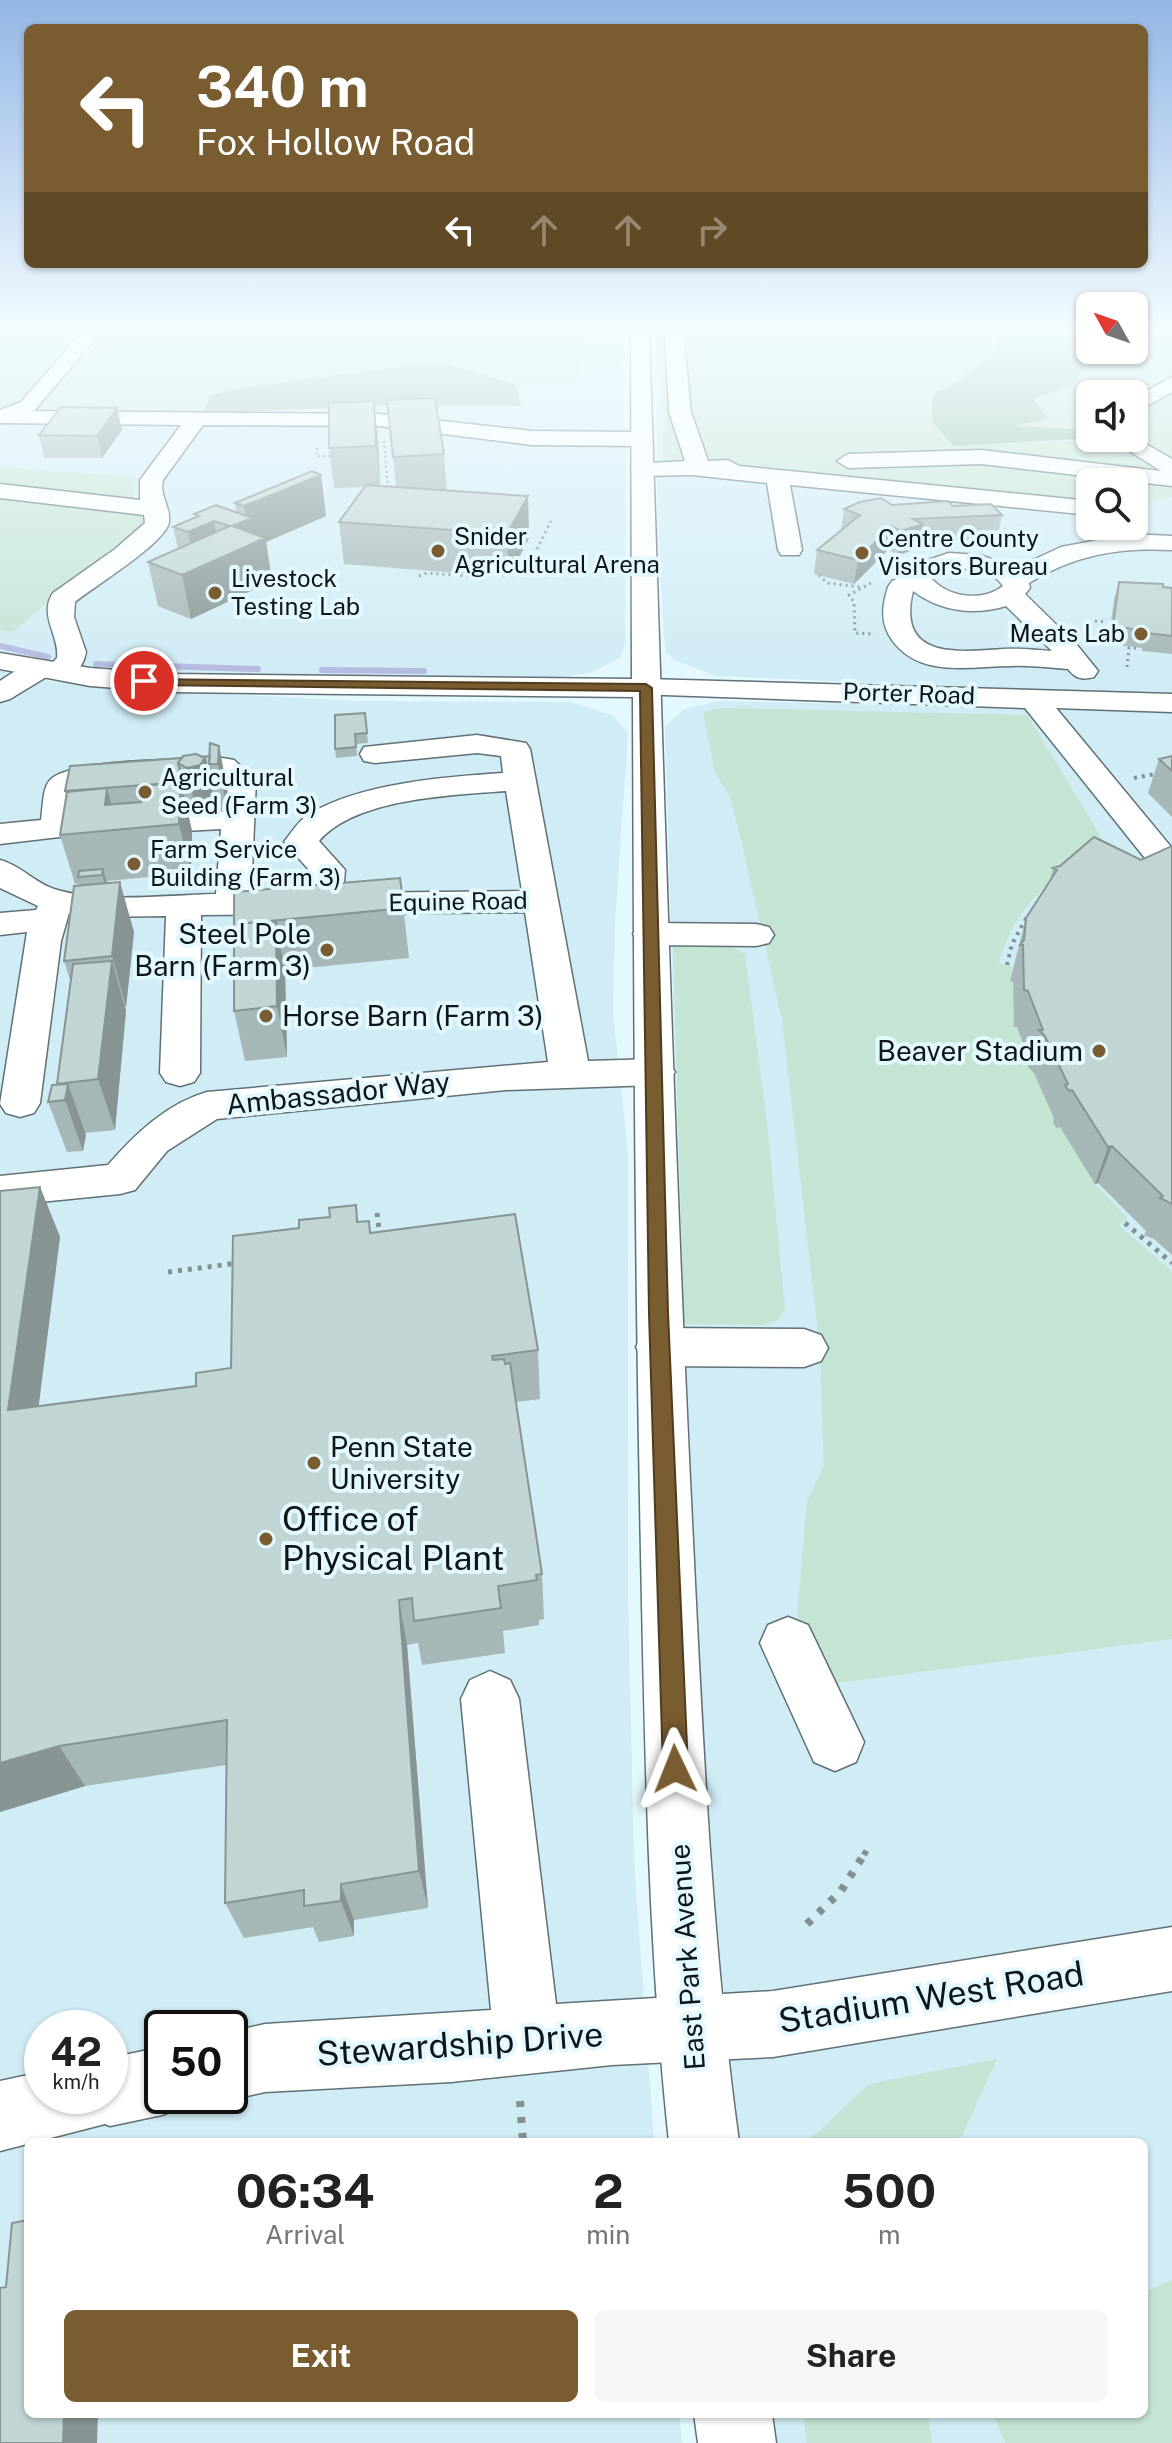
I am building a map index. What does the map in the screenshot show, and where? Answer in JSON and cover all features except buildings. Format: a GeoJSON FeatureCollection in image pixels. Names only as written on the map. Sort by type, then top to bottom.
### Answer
{"type":"FeatureCollection","features":[{"type":"Feature","properties":{"kind":"main road"},"geometry":{"type":"LineString","coordinates":[[0,693],[50,671],[72,657],[59,620],[62,599],[148,536],[157,524],[150,487],[152,477],[180,446]]}},
{"type":"Feature","properties":{"kind":"main road","name":"East Park Avenue"},"geometry":{"type":"LineString","coordinates":[[642,446],[660,1347],[677,1828],[690,2028],[704,2138]]}},
{"type":"Feature","properties":{"kind":"main road"},"geometry":{"type":"LineString","coordinates":[[693,446],[697,469]]}},
{"type":"Feature","properties":{"kind":"main road"},"geometry":{"type":"LineString","coordinates":[[697,469],[777,476],[846,472],[973,457],[1087,452]]}},
{"type":"Feature","properties":{"kind":"main road"},"geometry":{"type":"LineString","coordinates":[[1144,452],[1172,468]]}},
{"type":"Feature","properties":{"kind":"main road"},"geometry":{"type":"LineString","coordinates":[[973,457],[1172,479]]}},
{"type":"Feature","properties":{"kind":"main road"},"geometry":{"type":"LineString","coordinates":[[963,495],[973,457]]}},
{"type":"Feature","properties":{"kind":"main road"},"geometry":{"type":"LineString","coordinates":[[642,469],[846,472],[963,495],[1076,507]]}},
{"type":"Feature","properties":{"kind":"main road"},"geometry":{"type":"LineString","coordinates":[[777,476],[790,550]]}},
{"type":"Feature","properties":{"kind":"main road"},"geometry":{"type":"LineString","coordinates":[[0,491],[155,509]]}},
{"type":"Feature","properties":{"kind":"main road"},"geometry":{"type":"LineString","coordinates":[[918,579],[922,587],[933,594],[967,603],[991,601],[1013,588],[1039,564],[1080,548],[1133,542],[1172,543]]}},
{"type":"Feature","properties":{"kind":"main road"},"geometry":{"type":"LineString","coordinates":[[1077,661],[930,657],[909,648],[895,619],[901,587],[918,579],[929,566],[959,561],[998,568],[1077,661],[1095,690],[1098,701]]}},
{"type":"Feature","properties":{"kind":"main road"},"geometry":{"type":"LineString","coordinates":[[967,603],[969,620],[998,658]]}},
{"type":"Feature","properties":{"kind":"main road","name":"Porter Road"},"geometry":{"type":"LineString","coordinates":[[0,661],[118,680],[259,685],[646,688],[1172,703]]}},
{"type":"Feature","properties":{"kind":"main road"},"geometry":{"type":"LineString","coordinates":[[1033,699],[1153,860]]}},
{"type":"Feature","properties":{"kind":"main road"},"geometry":{"type":"LineString","coordinates":[[375,754],[477,744],[515,749],[570,1073]]}},
{"type":"Feature","properties":{"kind":"main road"},"geometry":{"type":"LineString","coordinates":[[82,827],[62,786],[81,776],[223,767],[240,780],[262,838],[328,870],[324,904]]}},
{"type":"Feature","properties":{"kind":"main road"},"geometry":{"type":"LineString","coordinates":[[0,834],[82,827],[262,838],[318,822],[356,806],[429,787],[520,781]]}},
{"type":"Feature","properties":{"kind":"main road"},"geometry":{"type":"LineString","coordinates":[[233,904],[262,838]]}},
{"type":"Feature","properties":{"kind":"main road","name":"Equine Road"},"geometry":{"type":"LineString","coordinates":[[0,871],[53,911],[105,906],[542,901]]}},
{"type":"Feature","properties":{"kind":"main road"},"geometry":{"type":"LineString","coordinates":[[180,1073],[184,906]]}},
{"type":"Feature","properties":{"kind":"main road"},"geometry":{"type":"LineString","coordinates":[[0,924],[53,911],[20,1103]]}},
{"type":"Feature","properties":{"kind":"main road"},"geometry":{"type":"LineString","coordinates":[[651,934],[756,935]]}},
{"type":"Feature","properties":{"kind":"main road","name":"Ambassador Way"},"geometry":{"type":"LineString","coordinates":[[0,1191],[120,1179],[152,1141],[207,1106],[570,1073],[655,1072]]}},
{"type":"Feature","properties":{"kind":"main road"},"geometry":{"type":"LineString","coordinates":[[660,1347],[804,1348]]}},
{"type":"Feature","properties":{"kind":"main road"},"geometry":{"type":"LineString","coordinates":[[788,1643],[835,1742]]}},
{"type":"Feature","properties":{"kind":"main road"},"geometry":{"type":"LineString","coordinates":[[490,1699],[523,2070]]}},
{"type":"Feature","properties":{"kind":"main road","name":"Stadium West Road"},"geometry":{"type":"LineString","coordinates":[[690,2028],[773,2024],[1172,1959]]}},
{"type":"Feature","properties":{"kind":"main road","name":"Stewardship Drive"},"geometry":{"type":"LineString","coordinates":[[248,2062],[265,2058],[451,2048],[523,2070],[690,2028]]}},
{"type":"Feature","properties":{"kind":"main road"},"geometry":{"type":"LineString","coordinates":[[0,2116],[24,2111]]}},
{"type":"Feature","properties":{"kind":"main road"},"geometry":{"type":"LineString","coordinates":[[734,2418],[737,2443]]}},
{"type":"Feature","properties":{"kind":"path"},"geometry":{"type":"LineString","coordinates":[[384,446],[389,494]]}},
{"type":"Feature","properties":{"kind":"path"},"geometry":{"type":"LineString","coordinates":[[317,448],[316,456],[333,456]]}},
{"type":"Feature","properties":{"kind":"path"},"geometry":{"type":"LineString","coordinates":[[519,558],[532,559],[551,521]]}},
{"type":"Feature","properties":{"kind":"path"},"geometry":{"type":"LineString","coordinates":[[419,576],[427,573],[482,577]]}},
{"type":"Feature","properties":{"kind":"path"},"geometry":{"type":"LineString","coordinates":[[819,575],[820,580],[827,583],[867,586],[856,582]]}},
{"type":"Feature","properties":{"kind":"path"},"geometry":{"type":"LineString","coordinates":[[1095,621],[1107,622]]}},
{"type":"Feature","properties":{"kind":"path"},"geometry":{"type":"LineString","coordinates":[[1127,667],[1129,648],[1139,648]]}},
{"type":"Feature","properties":{"kind":"path"},"geometry":{"type":"LineString","coordinates":[[1007,965],[1022,924],[1034,907]]}},
{"type":"Feature","properties":{"kind":"path"},"geometry":{"type":"LineString","coordinates":[[1022,924],[1034,928]]}},
{"type":"Feature","properties":{"kind":"path"},"geometry":{"type":"LineString","coordinates":[[377,1213],[380,1240]]}},
{"type":"Feature","properties":{"kind":"path"},"geometry":{"type":"LineString","coordinates":[[1125,1223],[1172,1263]]}},
{"type":"Feature","properties":{"kind":"path"},"geometry":{"type":"LineString","coordinates":[[168,1272],[251,1262]]}},
{"type":"Feature","properties":{"kind":"path"},"geometry":{"type":"LineString","coordinates":[[807,1924],[818,1908],[834,1898],[851,1878],[869,1846]]}},
{"type":"Feature","properties":{"kind":"path"},"geometry":{"type":"LineString","coordinates":[[523,2070],[523,2138]]}},
{"type":"Feature","properties":{"kind":"shaded area"},"geometry":{"type":"Polygon","coordinates":[[[0,446],[626,446],[625,643],[620,658],[592,672],[562,677],[166,674],[104,670],[0,652],[0,446]]]}},
{"type":"Feature","properties":{"kind":"shaded area"},"geometry":{"type":"Polygon","coordinates":[[[657,446],[1076,446],[1076,452],[1148,452],[1148,446],[1172,446],[1172,696],[716,676],[674,660],[666,653],[657,446]]]}},
{"type":"Feature","properties":{"kind":"shaded area","name":"Penn State University"},"geometry":{"type":"Polygon","coordinates":[[[0,670],[54,682],[150,690],[357,701],[570,702],[612,715],[628,733],[615,923],[613,1013],[628,1152],[628,1596],[634,1861],[654,2138],[24,2138],[24,2418],[679,2418],[682,2443],[0,2443],[0,670]]]}},
{"type":"Feature","properties":{"kind":"shaded area"},"geometry":{"type":"Polygon","coordinates":[[[719,701],[1172,711],[1172,2443],[776,2443],[773,2418],[1148,2418],[1148,2138],[740,2138],[711,1873],[687,1489],[665,727],[684,709],[719,701]]]}},
{"type":"Feature","properties":{"kind":"green space"},"geometry":{"type":"Polygon","coordinates":[[[663,446],[1076,446],[1076,452],[1148,452],[1148,446],[1172,446],[1172,497],[1148,501],[1148,468],[1076,468],[1076,504],[663,462],[663,446]]]}},
{"type":"Feature","properties":{"kind":"green space"},"geometry":{"type":"Polygon","coordinates":[[[0,467],[137,477],[133,495],[144,525],[110,549],[13,632],[0,630],[0,467]]]}},
{"type":"Feature","properties":{"kind":"green space"},"geometry":{"type":"Polygon","coordinates":[[[720,708],[1027,715],[1114,858],[1054,892],[1043,888],[1016,922],[999,963],[1012,967],[1012,976],[1016,955],[1019,955],[1154,1239],[1144,1235],[1147,1232],[1098,1183],[1095,1184],[1128,1219],[1118,1225],[1172,1271],[1172,1639],[829,1684],[813,1668],[797,1617],[807,1501],[824,1466],[820,1350],[782,1020],[741,840],[729,794],[715,773],[703,713],[720,708]]]}},
{"type":"Feature","properties":{"kind":"green space"},"geometry":{"type":"Polygon","coordinates":[[[673,947],[731,947],[745,954],[767,1123],[785,1309],[779,1319],[764,1325],[684,1324],[673,947]]]}},
{"type":"Feature","properties":{"kind":"green space"},"geometry":{"type":"Polygon","coordinates":[[[997,2059],[961,2138],[809,2138],[869,2084],[997,2059]]]}},
{"type":"Feature","properties":{"kind":"green space"},"geometry":{"type":"Polygon","coordinates":[[[1172,2280],[1172,2443],[1005,2443],[995,2418],[1148,2418],[1148,2290],[1172,2280]]]}},
{"type":"Feature","properties":{"kind":"green space"},"geometry":{"type":"Polygon","coordinates":[[[804,2418],[929,2418],[932,2443],[807,2443],[804,2418]]]}},
{"type":"Feature","properties":{"kind":"waterway"},"geometry":{"type":"LineString","coordinates":[[0,646],[48,657]]}},
{"type":"Feature","properties":{"kind":"waterway"},"geometry":{"type":"LineString","coordinates":[[96,664],[258,669]]}},
{"type":"Feature","properties":{"kind":"waterway"},"geometry":{"type":"LineString","coordinates":[[322,670],[424,671]]}},
{"type":"Feature","properties":{"kind":"place","name":"Snider Agricultural Arena"},"geometry":{"type":"Point","coordinates":[438,551]}},
{"type":"Feature","properties":{"kind":"place","name":"Centre County Visitors Bureau"},"geometry":{"type":"Point","coordinates":[862,553]}},
{"type":"Feature","properties":{"kind":"place","name":"Livestock Testing Lab"},"geometry":{"type":"Point","coordinates":[215,593]}},
{"type":"Feature","properties":{"kind":"place","name":"Meats Lab"},"geometry":{"type":"Point","coordinates":[1141,634]}},
{"type":"Feature","properties":{"kind":"place","name":"Agricultural Seed (Farm 3)"},"geometry":{"type":"Point","coordinates":[145,792]}},
{"type":"Feature","properties":{"kind":"place","name":"Farm Service Building (Farm 3)"},"geometry":{"type":"Point","coordinates":[134,864]}},
{"type":"Feature","properties":{"kind":"place","name":"Steel Pole Barn (Farm 3)"},"geometry":{"type":"Point","coordinates":[327,950]}},
{"type":"Feature","properties":{"kind":"place","name":"Horse Barn (Farm 3)"},"geometry":{"type":"Point","coordinates":[266,1016]}},
{"type":"Feature","properties":{"kind":"place","name":"Beaver Stadium"},"geometry":{"type":"Point","coordinates":[1099,1051]}},
{"type":"Feature","properties":{"kind":"place","name":"Penn State University"},"geometry":{"type":"Point","coordinates":[314,1463]}},
{"type":"Feature","properties":{"kind":"place","name":"Office of Physical Plant"},"geometry":{"type":"Point","coordinates":[266,1539]}},
{"type":"Feature","properties":{"kind":"route"},"geometry":{"type":"LineString","coordinates":[[144,681],[646,688],[659,1313],[675,1769]]}}]}
